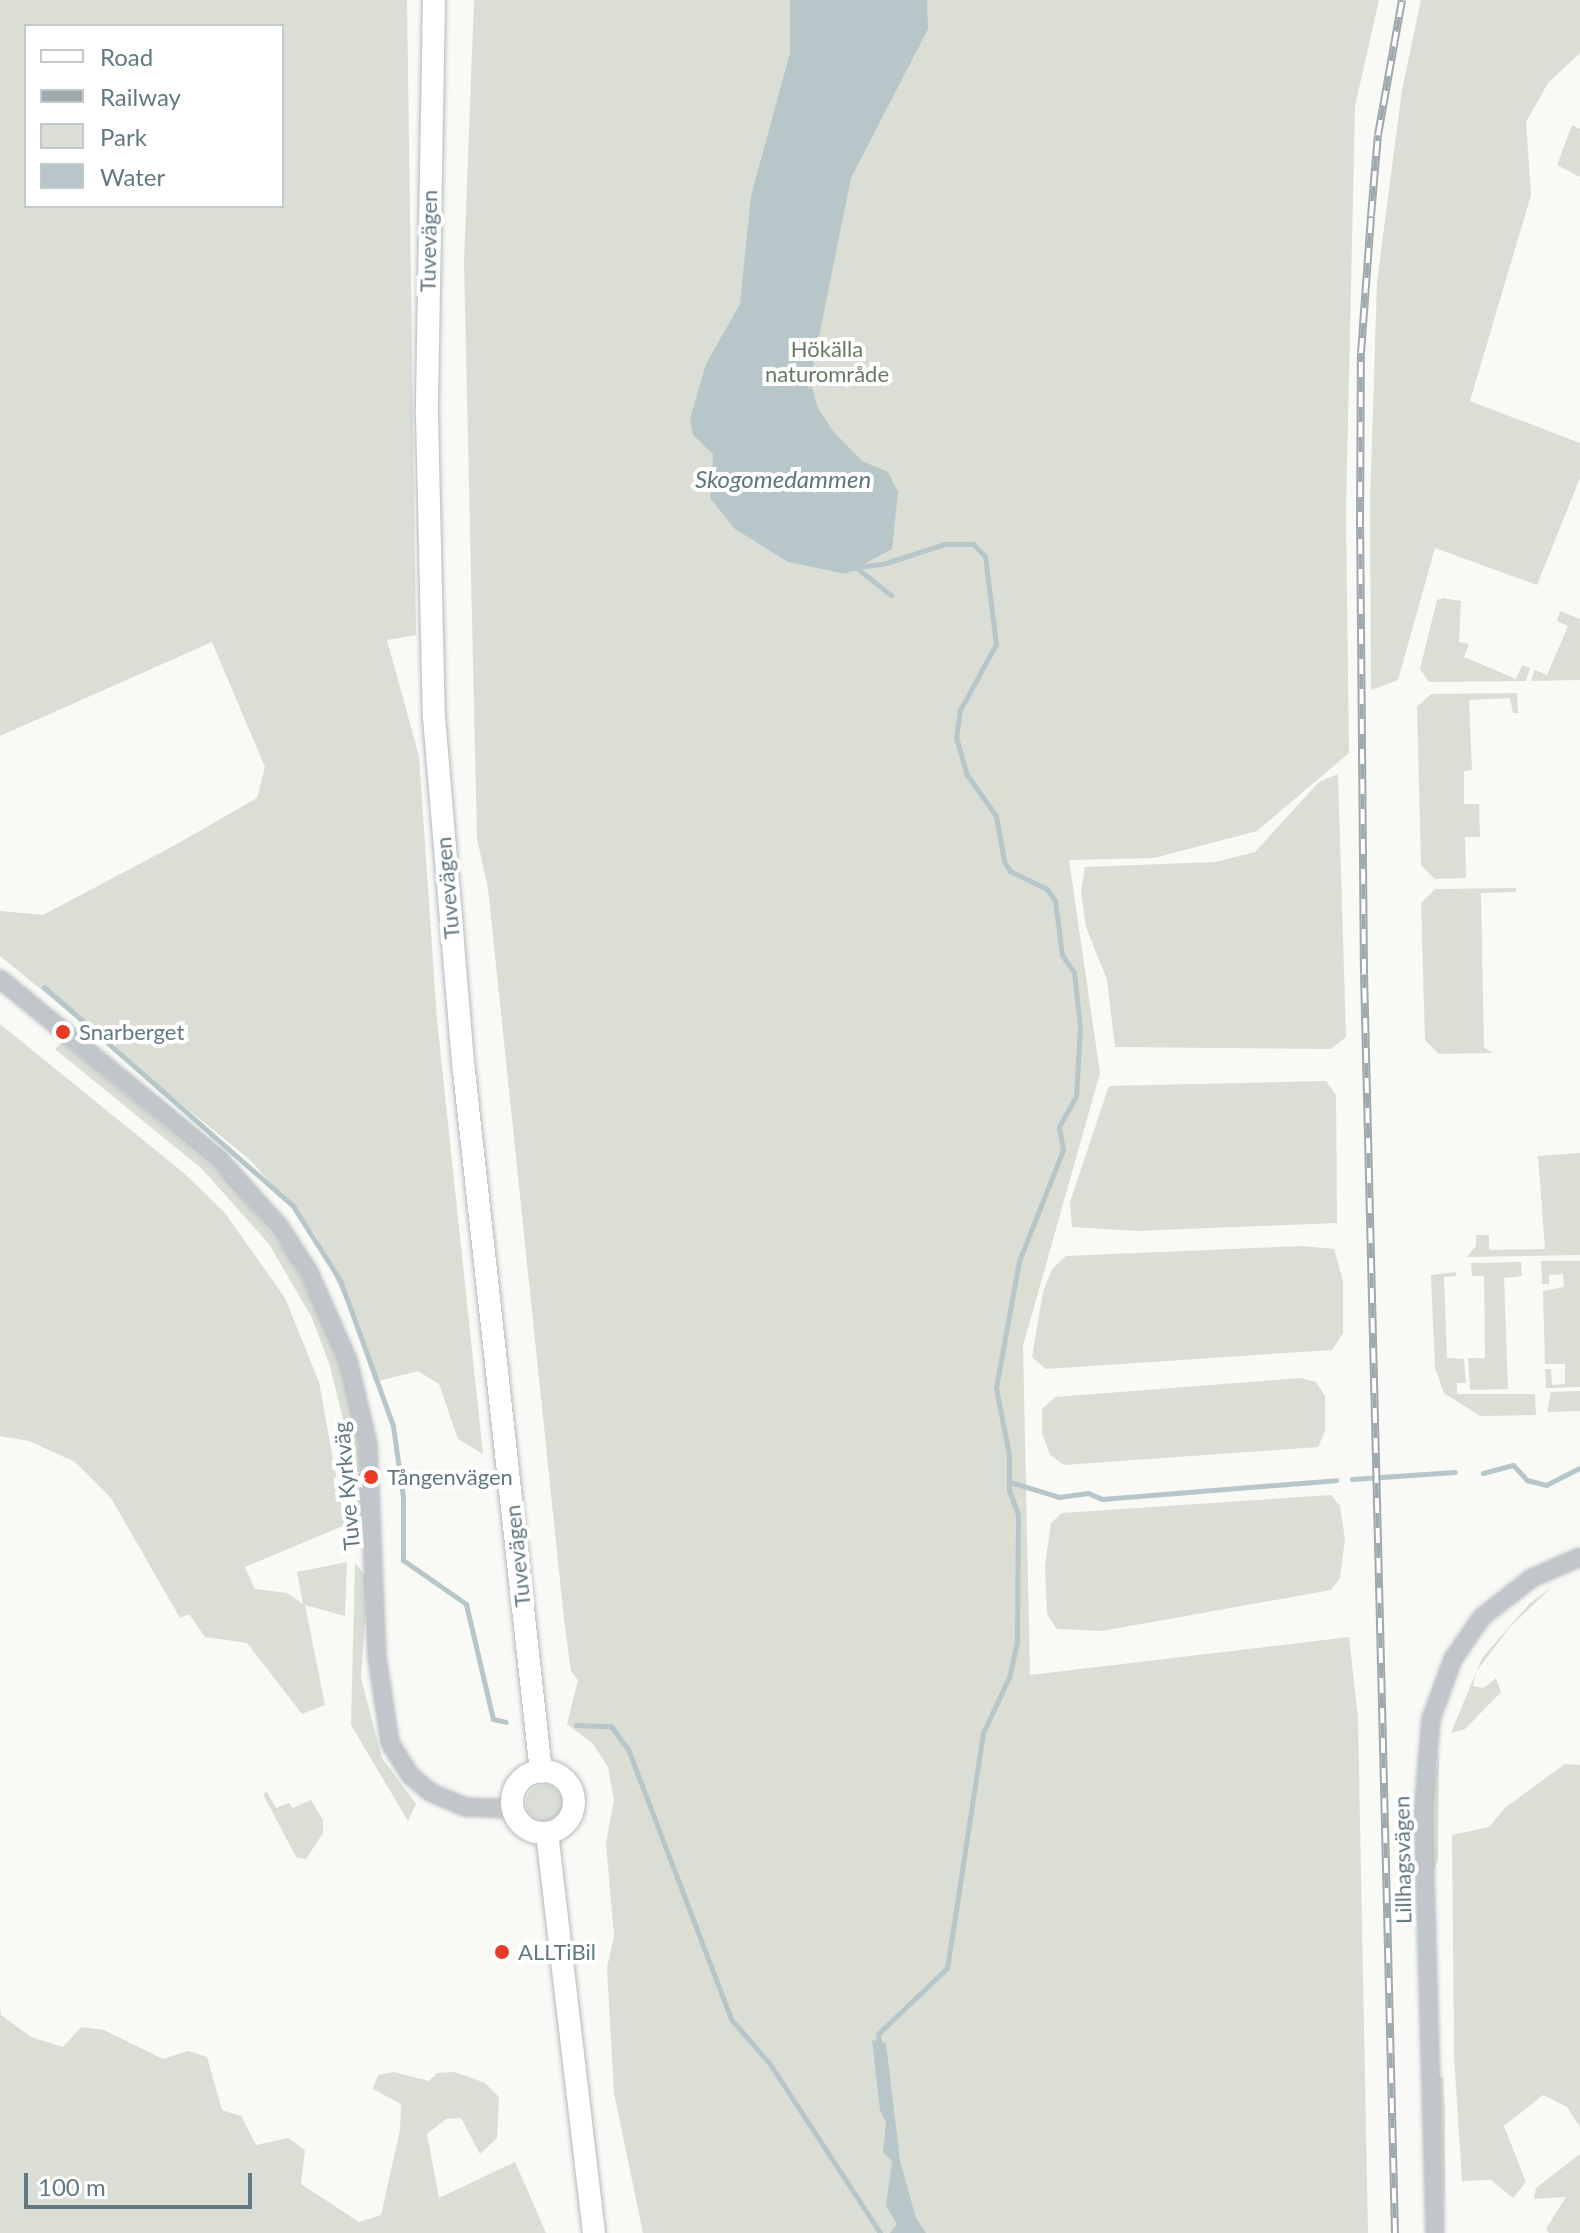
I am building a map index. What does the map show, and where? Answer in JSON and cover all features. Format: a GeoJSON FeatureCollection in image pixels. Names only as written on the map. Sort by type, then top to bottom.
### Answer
{"type":"FeatureCollection","features":[{"type":"Feature","properties":{"kind":"main road","name":"Tuvevägen"},"geometry":{"type":"LineString","coordinates":[[434,0],[427,431],[435,731],[471,1141],[541,1772]]}},
{"type":"Feature","properties":{"kind":"main road"},"geometry":{"type":"LineString","coordinates":[[541,1772],[563,1779],[574,1800],[567,1822],[547,1833],[525,1827],[513,1809],[521,1781],[541,1772]]}},
{"type":"Feature","properties":{"kind":"main road"},"geometry":{"type":"LineString","coordinates":[[547,1833],[594,2233]]}},
{"type":"Feature","properties":{"kind":"street","name":"Tuve Kyrkväg"},"geometry":{"type":"LineString","coordinates":[[0,979],[220,1160],[262,1205],[309,1272],[348,1360],[368,1444],[381,1701],[390,1743],[411,1776],[430,1792],[465,1807],[513,1809]]}},
{"type":"Feature","properties":{"kind":"street","name":"Lillhagsvägen"},"geometry":{"type":"LineString","coordinates":[[1435,2233],[1423,1814],[1431,1719],[1453,1659],[1482,1617],[1532,1578],[1580,1557]]}},
{"type":"Feature","properties":{"kind":"green space"},"geometry":{"type":"Polygon","coordinates":[[[0,0],[407,0],[416,635],[387,640],[419,756],[437,1020],[483,1454],[458,1439],[439,1384],[418,1371],[374,1382],[353,1317],[315,1234],[250,1160],[0,956],[0,911],[43,915],[257,798],[265,767],[212,642],[0,736],[0,0]]]}},
{"type":"Feature","properties":{"kind":"green space","name":"Hökälla naturområde"},"geometry":{"type":"Polygon","coordinates":[[[474,0],[1379,0],[1355,106],[1346,512],[1349,753],[1257,831],[1154,858],[1069,860],[1100,1073],[1023,1346],[1030,1675],[1349,1637],[1358,1718],[1368,2233],[643,2233],[614,2093],[607,1968],[614,1936],[606,1843],[614,1800],[608,1767],[593,1744],[567,1724],[578,1680],[571,1671],[564,1619],[488,888],[477,839],[464,263],[474,0]]]}},
{"type":"Feature","properties":{"kind":"green space"},"geometry":{"type":"Polygon","coordinates":[[[1421,0],[1580,0],[1580,53],[1548,83],[1526,122],[1531,195],[1470,401],[1580,443],[1580,478],[1537,585],[1435,548],[1398,680],[1371,690],[1370,502],[1377,282],[1402,90],[1421,0]]]}},
{"type":"Feature","properties":{"kind":"green space"},"geometry":{"type":"Polygon","coordinates":[[[1572,125],[1580,129],[1580,177],[1557,165],[1572,125]]]}},
{"type":"Feature","properties":{"kind":"green space"},"geometry":{"type":"Polygon","coordinates":[[[1437,600],[1461,601],[1459,642],[1469,644],[1464,657],[1516,679],[1522,665],[1530,668],[1526,681],[1429,682],[1420,669],[1437,600]]]}},
{"type":"Feature","properties":{"kind":"green space"},"geometry":{"type":"Polygon","coordinates":[[[1560,611],[1580,619],[1580,680],[1531,681],[1535,670],[1547,675],[1568,626],[1557,621],[1560,611]]]}},
{"type":"Feature","properties":{"kind":"green space"},"geometry":{"type":"Polygon","coordinates":[[[1517,693],[1518,713],[1513,713],[1510,698],[1469,700],[1472,770],[1464,771],[1464,804],[1479,804],[1480,837],[1465,837],[1466,878],[1435,879],[1421,865],[1417,707],[1431,694],[1517,693]]]}},
{"type":"Feature","properties":{"kind":"green space"},"geometry":{"type":"Polygon","coordinates":[[[1338,774],[1346,1037],[1331,1049],[1115,1047],[1107,980],[1086,927],[1081,893],[1085,867],[1215,862],[1255,852],[1319,782],[1338,774]]]}},
{"type":"Feature","properties":{"kind":"green space"},"geometry":{"type":"Polygon","coordinates":[[[1516,888],[1516,892],[1481,893],[1484,1047],[1493,1053],[1439,1054],[1425,1040],[1421,903],[1435,889],[1516,888]]]}},
{"type":"Feature","properties":{"kind":"green space"},"geometry":{"type":"Polygon","coordinates":[[[0,1024],[185,1174],[225,1213],[285,1298],[319,1382],[345,1525],[245,1567],[255,1589],[287,1593],[303,1604],[297,1572],[347,1562],[345,1616],[305,1605],[325,1705],[302,1714],[247,1643],[205,1637],[189,1614],[180,1618],[111,1498],[75,1462],[29,1441],[0,1436],[0,1024]]]}},
{"type":"Feature","properties":{"kind":"green space"},"geometry":{"type":"Polygon","coordinates":[[[63,1042],[229,1181],[289,1256],[325,1322],[347,1384],[359,1446],[363,1516],[353,1514],[346,1431],[329,1363],[311,1316],[269,1244],[202,1169],[55,1049],[63,1042]]]}},
{"type":"Feature","properties":{"kind":"green space"},"geometry":{"type":"Polygon","coordinates":[[[1326,1081],[1336,1095],[1337,1223],[1137,1231],[1072,1227],[1070,1202],[1109,1086],[1326,1081]]]}},
{"type":"Feature","properties":{"kind":"green space"},"geometry":{"type":"Polygon","coordinates":[[[1580,1153],[1580,1255],[1467,1257],[1476,1246],[1476,1235],[1489,1235],[1489,1250],[1545,1249],[1538,1156],[1580,1153]]]}},
{"type":"Feature","properties":{"kind":"green space"},"geometry":{"type":"Polygon","coordinates":[[[1302,1246],[1334,1249],[1343,1281],[1343,1333],[1332,1350],[1046,1369],[1032,1357],[1043,1292],[1052,1269],[1066,1256],[1302,1246]]]}},
{"type":"Feature","properties":{"kind":"green space"},"geometry":{"type":"Polygon","coordinates":[[[1541,1261],[1580,1261],[1580,1387],[1546,1388],[1545,1369],[1551,1369],[1552,1385],[1565,1384],[1565,1364],[1545,1364],[1543,1291],[1564,1287],[1563,1274],[1549,1275],[1549,1284],[1542,1284],[1541,1261]]]}},
{"type":"Feature","properties":{"kind":"green space"},"geometry":{"type":"Polygon","coordinates":[[[1521,1262],[1522,1276],[1504,1278],[1508,1389],[1470,1390],[1468,1358],[1485,1358],[1484,1276],[1472,1276],[1471,1263],[1521,1262]]]}},
{"type":"Feature","properties":{"kind":"green space"},"geometry":{"type":"Polygon","coordinates":[[[1456,1272],[1456,1276],[1444,1277],[1447,1358],[1464,1359],[1466,1383],[1457,1383],[1457,1394],[1535,1394],[1536,1415],[1480,1416],[1444,1393],[1435,1368],[1431,1275],[1456,1272]]]}},
{"type":"Feature","properties":{"kind":"green space"},"geometry":{"type":"Polygon","coordinates":[[[1301,1378],[1316,1382],[1325,1396],[1325,1431],[1318,1447],[1064,1465],[1050,1455],[1042,1433],[1042,1409],[1055,1397],[1301,1378]]]}},
{"type":"Feature","properties":{"kind":"green space"},"geometry":{"type":"Polygon","coordinates":[[[1580,1391],[1580,1411],[1547,1412],[1551,1392],[1580,1391]]]}},
{"type":"Feature","properties":{"kind":"green space"},"geometry":{"type":"Polygon","coordinates":[[[1331,1495],[1340,1506],[1345,1539],[1340,1578],[1331,1590],[1102,1631],[1057,1629],[1047,1614],[1045,1566],[1051,1523],[1062,1513],[1331,1495]]]}},
{"type":"Feature","properties":{"kind":"green space"},"geometry":{"type":"Polygon","coordinates":[[[355,1563],[368,1579],[361,1678],[382,1758],[416,1804],[408,1821],[351,1725],[355,1563]]]}},
{"type":"Feature","properties":{"kind":"green space"},"geometry":{"type":"Polygon","coordinates":[[[1552,1587],[1510,1627],[1476,1671],[1482,1658],[1530,1603],[1552,1587]]]}},
{"type":"Feature","properties":{"kind":"green space"},"geometry":{"type":"Polygon","coordinates":[[[1476,1673],[1473,1686],[1484,1688],[1496,1678],[1501,1692],[1465,1729],[1451,1733],[1476,1673]]]}},
{"type":"Feature","properties":{"kind":"green space"},"geometry":{"type":"Polygon","coordinates":[[[1439,1752],[1438,1860],[1431,1876],[1431,1802],[1439,1752]]]}},
{"type":"Feature","properties":{"kind":"green space"},"geometry":{"type":"Polygon","coordinates":[[[1565,1764],[1580,1765],[1580,2127],[1567,2107],[1543,2095],[1504,2126],[1526,2182],[1513,2198],[1491,2180],[1462,2181],[1454,2056],[1452,1835],[1489,1827],[1506,1807],[1565,1764]]]}},
{"type":"Feature","properties":{"kind":"green space"},"geometry":{"type":"Polygon","coordinates":[[[544,1785],[557,1790],[562,1803],[557,1816],[544,1821],[531,1816],[526,1803],[531,1790],[544,1785]]]}},
{"type":"Feature","properties":{"kind":"green space"},"geometry":{"type":"Polygon","coordinates":[[[267,1792],[276,1808],[289,1803],[293,1808],[311,1800],[323,1820],[323,1833],[306,1859],[296,1857],[263,1794],[267,1792]]]}},
{"type":"Feature","properties":{"kind":"green space"},"geometry":{"type":"Polygon","coordinates":[[[0,2008],[1,2015],[31,2037],[63,2047],[81,2027],[104,2030],[163,2059],[188,2051],[207,2057],[222,2110],[241,2116],[256,2145],[288,2138],[305,2150],[301,2184],[359,2222],[381,2215],[400,2130],[401,2104],[373,2089],[378,2075],[394,2072],[429,2081],[437,2073],[455,2072],[485,2083],[499,2097],[497,2138],[480,2154],[461,2118],[446,2119],[427,2134],[439,2198],[515,2162],[546,2233],[0,2233],[0,2008]]]}},
{"type":"Feature","properties":{"kind":"green space"},"geometry":{"type":"Polygon","coordinates":[[[1438,2076],[1443,2077],[1445,2111],[1445,2217],[1438,2076]]]}},
{"type":"Feature","properties":{"kind":"green space"},"geometry":{"type":"Polygon","coordinates":[[[1580,2154],[1580,2233],[1549,2233],[1546,2229],[1566,2197],[1534,2199],[1536,2188],[1580,2154]]]}},
{"type":"Feature","properties":{"kind":"water","name":"Skogomedammen"},"geometry":{"type":"Polygon","coordinates":[[[790,0],[927,0],[928,29],[851,178],[810,381],[818,408],[833,431],[862,461],[888,472],[898,492],[892,549],[846,574],[788,562],[735,529],[710,498],[713,454],[693,435],[690,419],[706,364],[740,304],[751,196],[790,53],[790,0]]]}},
{"type":"Feature","properties":{"kind":"water"},"geometry":{"type":"Polygon","coordinates":[[[872,2040],[886,2043],[900,2161],[916,2218],[926,2233],[890,2233],[897,2224],[886,2206],[892,2161],[883,2152],[886,2122],[880,2110],[872,2040]]]}},
{"type":"Feature","properties":{"kind":"waterway"},"geometry":{"type":"LineString","coordinates":[[852,568],[886,563],[944,544],[973,544],[985,556],[996,644],[960,710],[956,737],[967,775],[996,816],[1004,861],[1010,871],[1047,889],[1055,901],[1062,955],[1074,972],[1080,1027],[1076,1096],[1059,1127],[1063,1150],[1019,1261],[996,1388],[1009,1455],[1009,1490],[1018,1515],[1017,1641],[1010,1675],[983,1733],[947,1968],[878,2034],[879,2046]]}},
{"type":"Feature","properties":{"kind":"waterway"},"geometry":{"type":"LineString","coordinates":[[859,570],[891,595]]}},
{"type":"Feature","properties":{"kind":"waterway"},"geometry":{"type":"LineString","coordinates":[[44,987],[293,1206],[340,1280],[393,1426],[403,1497],[403,1560],[466,1604],[493,1719],[506,1722]]}},
{"type":"Feature","properties":{"kind":"waterway"},"geometry":{"type":"LineString","coordinates":[[1483,1473],[1513,1465],[1527,1480],[1546,1485],[1580,1468]]}},
{"type":"Feature","properties":{"kind":"waterway"},"geometry":{"type":"LineString","coordinates":[[1352,1479],[1455,1472]]}},
{"type":"Feature","properties":{"kind":"waterway"},"geometry":{"type":"LineString","coordinates":[[1010,1482],[1059,1497],[1088,1493],[1102,1499],[1336,1480]]}},
{"type":"Feature","properties":{"kind":"waterway"},"geometry":{"type":"LineString","coordinates":[[576,1725],[611,1726],[628,1749],[731,2019],[770,2064],[880,2233]]}},
{"type":"Feature","properties":{"kind":"railway"},"geometry":{"type":"LineString","coordinates":[[1395,2233],[1364,974],[1360,527],[1361,353],[1371,216],[1378,135],[1402,0]]}},
{"type":"Feature","properties":{"kind":"place","name":"Snarberget"},"geometry":{"type":"Point","coordinates":[63,1032]}},
{"type":"Feature","properties":{"kind":"place","name":"Tångenvägen"},"geometry":{"type":"Point","coordinates":[371,1477]}},
{"type":"Feature","properties":{"kind":"place","name":"ALLTiBil"},"geometry":{"type":"Point","coordinates":[502,1952]}}]}
